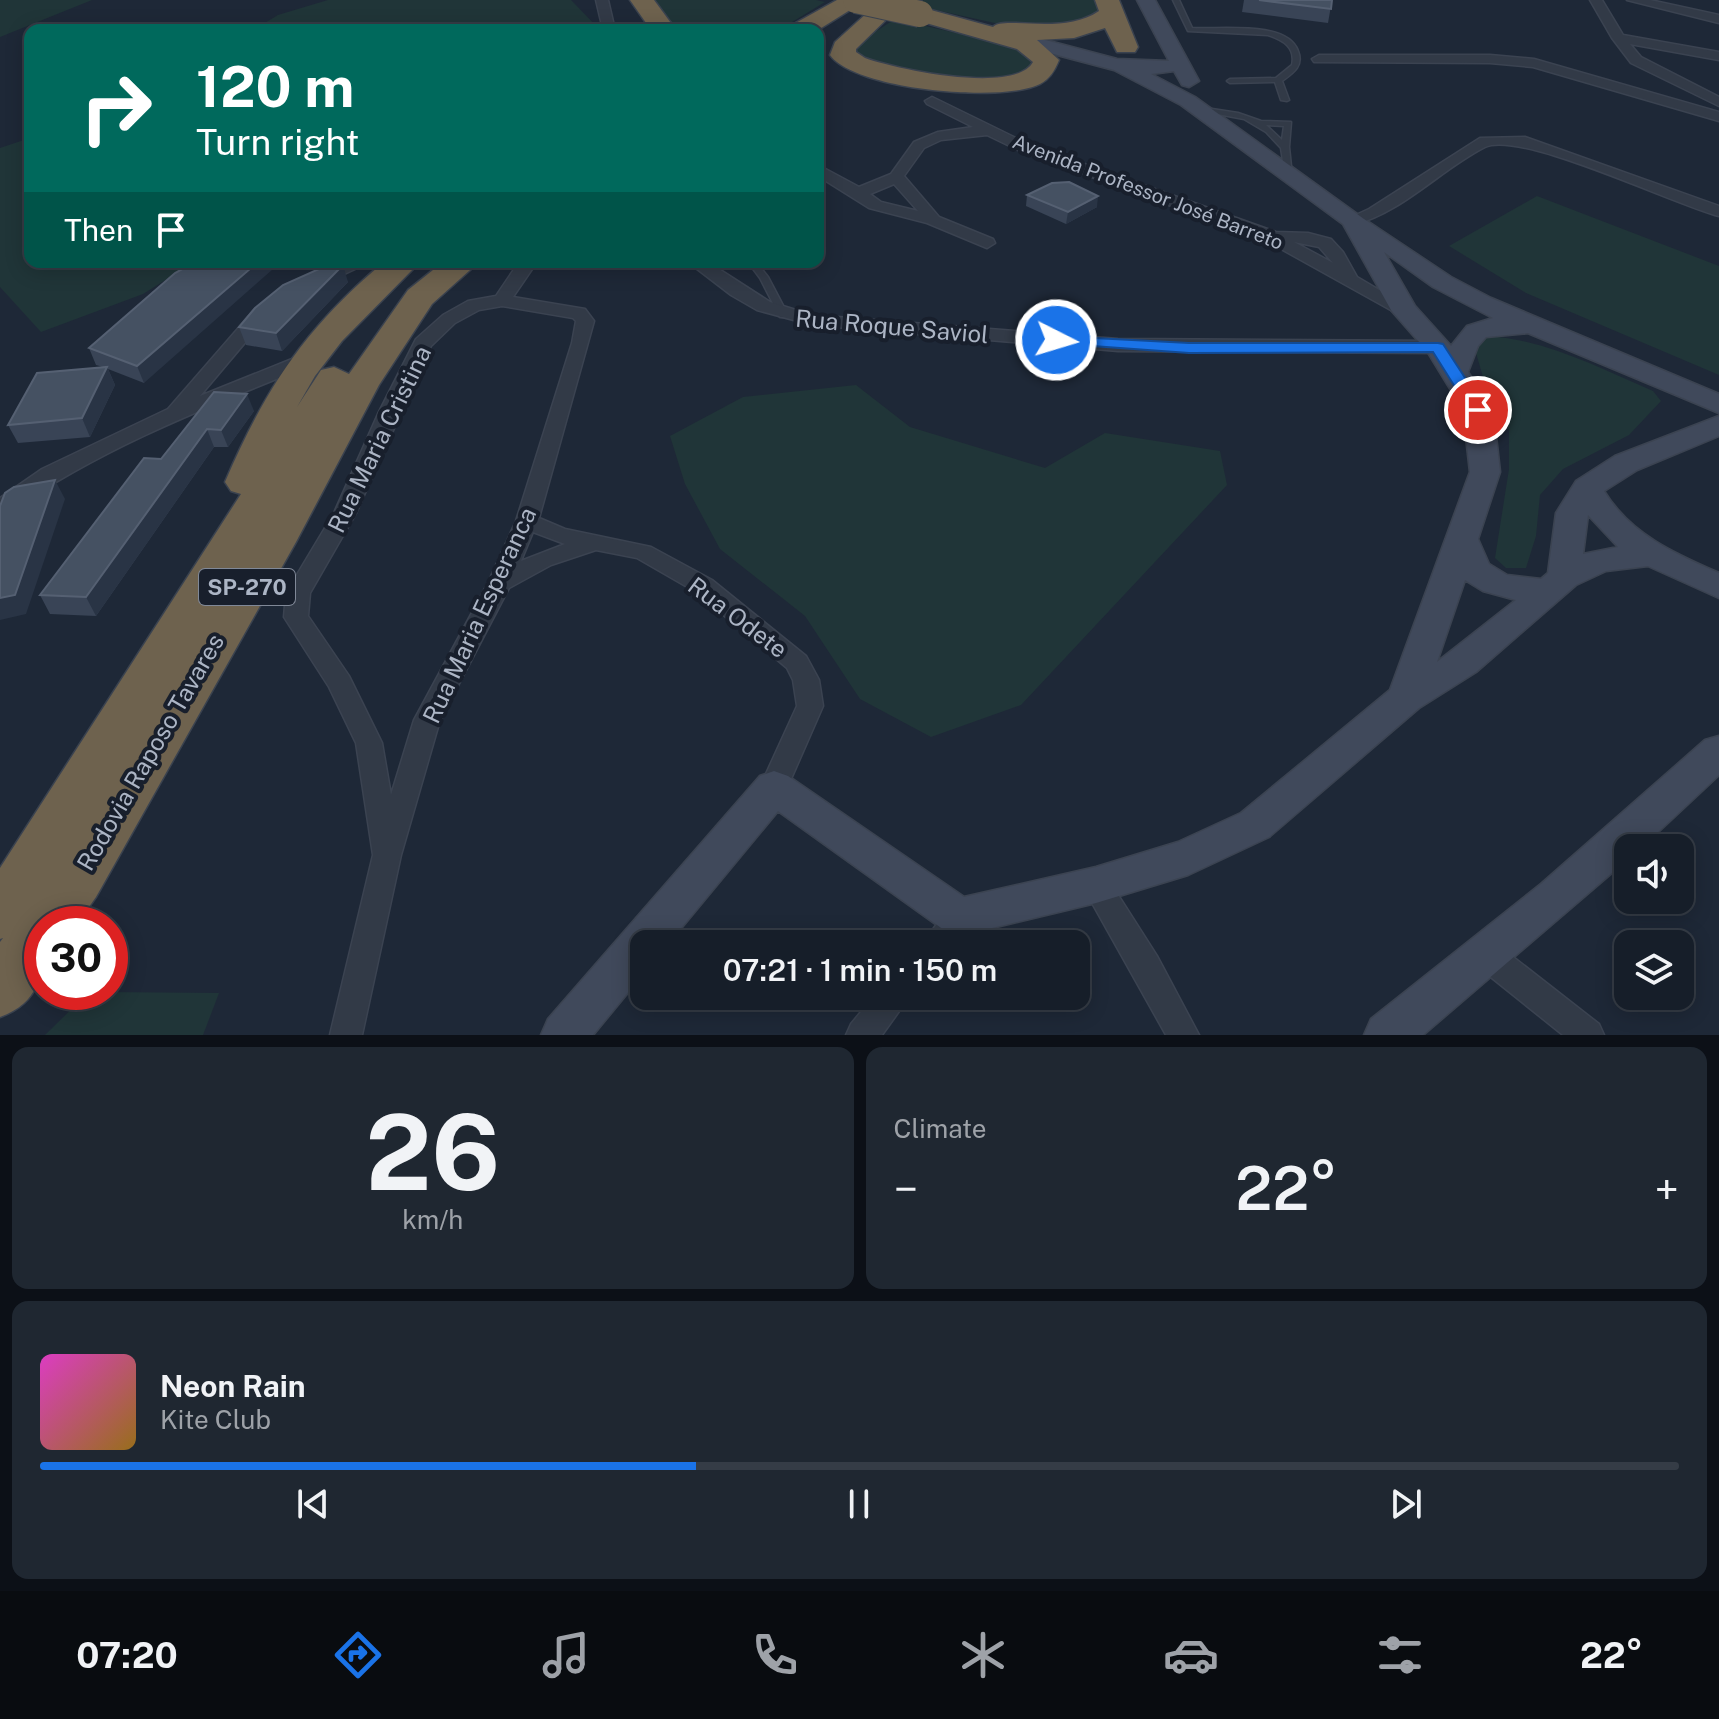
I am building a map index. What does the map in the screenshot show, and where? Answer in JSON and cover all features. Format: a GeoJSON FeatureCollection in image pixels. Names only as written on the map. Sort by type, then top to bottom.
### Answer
{"type":"FeatureCollection","features":[{"type":"Feature","properties":{"kind":"highway"},"geometry":{"type":"LineString","coordinates":[[642,0],[659,24]]}},
{"type":"Feature","properties":{"kind":"highway"},"geometry":{"type":"LineString","coordinates":[[821,24],[855,0],[1039,33],[1070,31],[1101,23],[1109,7]]}},
{"type":"Feature","properties":{"kind":"highway"},"geometry":{"type":"LineString","coordinates":[[824,28],[896,6],[1026,44],[1039,51],[1046,60],[1041,71],[1026,81],[1001,86],[976,86],[878,72],[850,63],[843,55],[844,47],[896,6]]}},
{"type":"Feature","properties":{"kind":"highway"},"geometry":{"type":"LineString","coordinates":[[1109,7],[1134,65]]}},
{"type":"Feature","properties":{"kind":"highway"},"geometry":{"type":"LineString","coordinates":[[210,582],[242,489],[273,416],[309,359],[368,291],[397,268]]}},
{"type":"Feature","properties":{"kind":"highway","name":"Rodovia Raposo Tavares"},"geometry":{"type":"LineString","coordinates":[[0,914],[38,858],[355,346],[388,304],[427,268]]}},
{"type":"Feature","properties":{"kind":"highway","name":"Rodovia Raposo Tavares"},"geometry":{"type":"LineString","coordinates":[[58,906],[275,542],[360,385],[420,297],[456,268]]}},
{"type":"Feature","properties":{"kind":"highway","name":"Rodovia Raposo Tavares"},"geometry":{"type":"LineString","coordinates":[[0,990],[24,955]]}},
{"type":"Feature","properties":{"kind":"main road"},"geometry":{"type":"LineString","coordinates":[[1146,0],[1193,88],[1262,154]]}},
{"type":"Feature","properties":{"kind":"main road"},"geometry":{"type":"LineString","coordinates":[[982,29],[1134,65],[1168,69],[1175,56]]}},
{"type":"Feature","properties":{"kind":"main road"},"geometry":{"type":"LineString","coordinates":[[1011,30],[1079,43],[1134,65],[1442,282],[1530,327],[1683,391],[1715,419],[1626,463],[1587,488],[1572,513],[1556,584]]}},
{"type":"Feature","properties":{"kind":"main road"},"geometry":{"type":"LineString","coordinates":[[1353,220],[1404,310],[1446,360],[1478,410],[1485,472],[1406,698]]}},
{"type":"Feature","properties":{"kind":"main road"},"geometry":{"type":"LineString","coordinates":[[1446,360],[1478,328],[1530,327]]}},
{"type":"Feature","properties":{"kind":"main road"},"geometry":{"type":"LineString","coordinates":[[1587,488],[1597,508],[1611,525],[1650,555],[1719,586]]}},
{"type":"Feature","properties":{"kind":"main road"},"geometry":{"type":"LineString","coordinates":[[1462,539],[1470,565],[1488,580],[1512,588],[1556,584]]}},
{"type":"Feature","properties":{"kind":"main road"},"geometry":{"type":"LineString","coordinates":[[951,930],[1188,857],[1255,825],[1406,698],[1463,663],[1556,584],[1600,560],[1650,555]]}},
{"type":"Feature","properties":{"kind":"main road"},"geometry":{"type":"LineString","coordinates":[[1387,1035],[1488,956],[1652,815],[1719,751]]}},
{"type":"Feature","properties":{"kind":"main road"},"geometry":{"type":"LineString","coordinates":[[564,1035],[774,787],[947,930]]}},
{"type":"Feature","properties":{"kind":"street"},"geometry":{"type":"LineString","coordinates":[[602,0],[608,24]]}},
{"type":"Feature","properties":{"kind":"street"},"geometry":{"type":"LineString","coordinates":[[1596,0],[1618,38],[1636,60],[1719,102]]}},
{"type":"Feature","properties":{"kind":"street"},"geometry":{"type":"LineString","coordinates":[[1633,0],[1719,19]]}},
{"type":"Feature","properties":{"kind":"street"},"geometry":{"type":"LineString","coordinates":[[1618,38],[1719,56]]}},
{"type":"Feature","properties":{"kind":"street"},"geometry":{"type":"LineString","coordinates":[[1319,59],[1516,60],[1719,117]]}},
{"type":"Feature","properties":{"kind":"street","name":"Avenida Professor José Barreto"},"geometry":{"type":"LineString","coordinates":[[932,101],[1023,147],[1085,171],[1198,207],[1271,236],[1312,239],[1329,244],[1335,249],[1350,280],[1404,310]]}},
{"type":"Feature","properties":{"kind":"street"},"geometry":{"type":"LineString","coordinates":[[858,193],[896,177],[919,145],[938,136],[989,130]]}},
{"type":"Feature","properties":{"kind":"street"},"geometry":{"type":"LineString","coordinates":[[1353,220],[1375,212],[1485,141],[1505,139],[1525,141],[1719,211]]}},
{"type":"Feature","properties":{"kind":"street"},"geometry":{"type":"LineString","coordinates":[[824,173],[875,205],[933,220],[987,243]]}},
{"type":"Feature","properties":{"kind":"street"},"geometry":{"type":"LineString","coordinates":[[896,177],[933,220]]}},
{"type":"Feature","properties":{"kind":"street"},"geometry":{"type":"LineString","coordinates":[[175,413],[253,320],[288,293],[347,268]]}},
{"type":"Feature","properties":{"kind":"street"},"geometry":{"type":"LineString","coordinates":[[502,301],[524,268]]}},
{"type":"Feature","properties":{"kind":"street","name":"Rua Roque Saviol"},"geometry":{"type":"LineString","coordinates":[[705,268],[752,303],[783,316],[1118,345],[1446,360]]}},
{"type":"Feature","properties":{"kind":"street","name":"Rua Maria Esperanca"},"geometry":{"type":"LineString","coordinates":[[346,1035],[387,855],[427,720],[500,583],[527,521],[585,321],[579,313],[502,301]]}},
{"type":"Feature","properties":{"kind":"street","name":"Rua Maria Cristina"},"geometry":{"type":"LineString","coordinates":[[387,855],[369,743],[340,683],[296,617],[298,593],[345,513],[423,343],[449,319],[474,305],[502,301]]}},
{"type":"Feature","properties":{"kind":"street"},"geometry":{"type":"LineString","coordinates":[[0,508],[49,474],[175,413],[309,359]]}},
{"type":"Feature","properties":{"kind":"street","name":"Rua Odete"},"geometry":{"type":"LineString","coordinates":[[527,521],[560,535],[643,552],[704,586],[797,662],[806,680],[810,706],[774,787]]}},
{"type":"Feature","properties":{"kind":"street","name":"Rua Odete"},"geometry":{"type":"LineString","coordinates":[[500,583],[522,568],[560,552],[598,542]]}},
{"type":"Feature","properties":{"kind":"street"},"geometry":{"type":"LineString","coordinates":[[1096,885],[1146,966],[1183,1035]]}},
{"type":"Feature","properties":{"kind":"street"},"geometry":{"type":"LineString","coordinates":[[1488,956],[1588,1035]]}},
{"type":"Feature","properties":{"kind":"street"},"geometry":{"type":"LineString","coordinates":[[862,1035],[883,1010]]}},
{"type":"Feature","properties":{"kind":"lane"},"geometry":{"type":"LineString","coordinates":[[1176,0],[1190,30],[1274,33],[1290,40],[1297,52],[1297,63],[1278,80],[1230,81]]}},
{"type":"Feature","properties":{"kind":"lane"},"geometry":{"type":"LineString","coordinates":[[1278,80],[1285,100]]}},
{"type":"Feature","properties":{"kind":"lane"},"geometry":{"type":"LineString","coordinates":[[1215,111],[1250,116],[1263,123],[1285,147]]}},
{"type":"Feature","properties":{"kind":"lane"},"geometry":{"type":"LineString","coordinates":[[1263,123],[1288,124],[1285,147],[1289,174]]}},
{"type":"Feature","properties":{"kind":"lane"},"geometry":{"type":"LineString","coordinates":[[757,268],[783,316]]}},
{"type":"Feature","properties":{"kind":"green space"},"geometry":{"type":"Polygon","coordinates":[[[0,0],[92,0],[32,24],[24,24],[24,27],[0,37],[0,0]]]}},
{"type":"Feature","properties":{"kind":"green space"},"geometry":{"type":"Polygon","coordinates":[[[328,0],[571,0],[594,24],[263,24],[278,15],[328,0]]]}},
{"type":"Feature","properties":{"kind":"green space"},"geometry":{"type":"Polygon","coordinates":[[[649,0],[825,2],[789,24],[669,24],[649,0]]]}},
{"type":"Feature","properties":{"kind":"green space"},"geometry":{"type":"Polygon","coordinates":[[[924,0],[1096,0],[1100,12],[1070,26],[1013,27],[913,5],[924,0]]]}},
{"type":"Feature","properties":{"kind":"green space"},"geometry":{"type":"Polygon","coordinates":[[[895,19],[1004,44],[1028,54],[1033,66],[1017,76],[973,81],[857,62],[855,45],[895,19]]]}},
{"type":"Feature","properties":{"kind":"green space"},"geometry":{"type":"Polygon","coordinates":[[[24,140],[24,268],[184,268],[143,294],[41,332],[0,287],[0,148],[24,140]]]}},
{"type":"Feature","properties":{"kind":"green space"},"geometry":{"type":"Polygon","coordinates":[[[1537,196],[1719,266],[1719,375],[1526,293],[1449,246],[1537,196]]]}},
{"type":"Feature","properties":{"kind":"green space"},"geometry":{"type":"Polygon","coordinates":[[[1486,336],[1508,338],[1571,356],[1653,391],[1661,401],[1629,435],[1563,469],[1540,495],[1536,536],[1526,568],[1506,568],[1495,558],[1509,469],[1509,430],[1483,377],[1474,346],[1486,336]]]}},
{"type":"Feature","properties":{"kind":"green space"},"geometry":{"type":"Polygon","coordinates":[[[856,385],[910,427],[1045,468],[1105,433],[1220,451],[1227,485],[1021,705],[931,737],[860,699],[805,616],[720,549],[685,484],[670,436],[743,397],[856,385]]]}},
{"type":"Feature","properties":{"kind":"green space"},"geometry":{"type":"Polygon","coordinates":[[[128,992],[219,993],[203,1035],[45,1035],[71,1010],[128,1010],[128,992]]]}},
{"type":"Feature","properties":{"kind":"building"},"geometry":{"type":"Polygon","coordinates":[[[1259,0],[1332,0],[1331,9],[1259,0]]]}},
{"type":"Feature","properties":{"kind":"building"},"geometry":{"type":"Polygon","coordinates":[[[1069,182],[1098,196],[1068,212],[1027,195],[1052,183],[1069,182]]]}},
{"type":"Feature","properties":{"kind":"building"},"geometry":{"type":"Polygon","coordinates":[[[184,268],[251,268],[137,366],[89,348],[184,268]]]}},
{"type":"Feature","properties":{"kind":"building"},"geometry":{"type":"Polygon","coordinates":[[[321,268],[340,268],[276,333],[239,327],[255,308],[283,285],[321,268]]]}},
{"type":"Feature","properties":{"kind":"building"},"geometry":{"type":"Polygon","coordinates":[[[107,367],[82,418],[8,425],[37,373],[107,367]]]}},
{"type":"Feature","properties":{"kind":"building"},"geometry":{"type":"Polygon","coordinates":[[[214,392],[247,394],[221,430],[207,429],[86,597],[40,595],[144,458],[161,459],[214,392]]]}},
{"type":"Feature","properties":{"kind":"building"},"geometry":{"type":"Polygon","coordinates":[[[55,480],[15,595],[0,598],[0,506],[5,493],[14,487],[55,480]]]}},
{"type":"Feature","properties":{"kind":"route"},"geometry":{"type":"LineString","coordinates":[[1056,340],[1189,348],[1438,347],[1478,410]]}}]}
